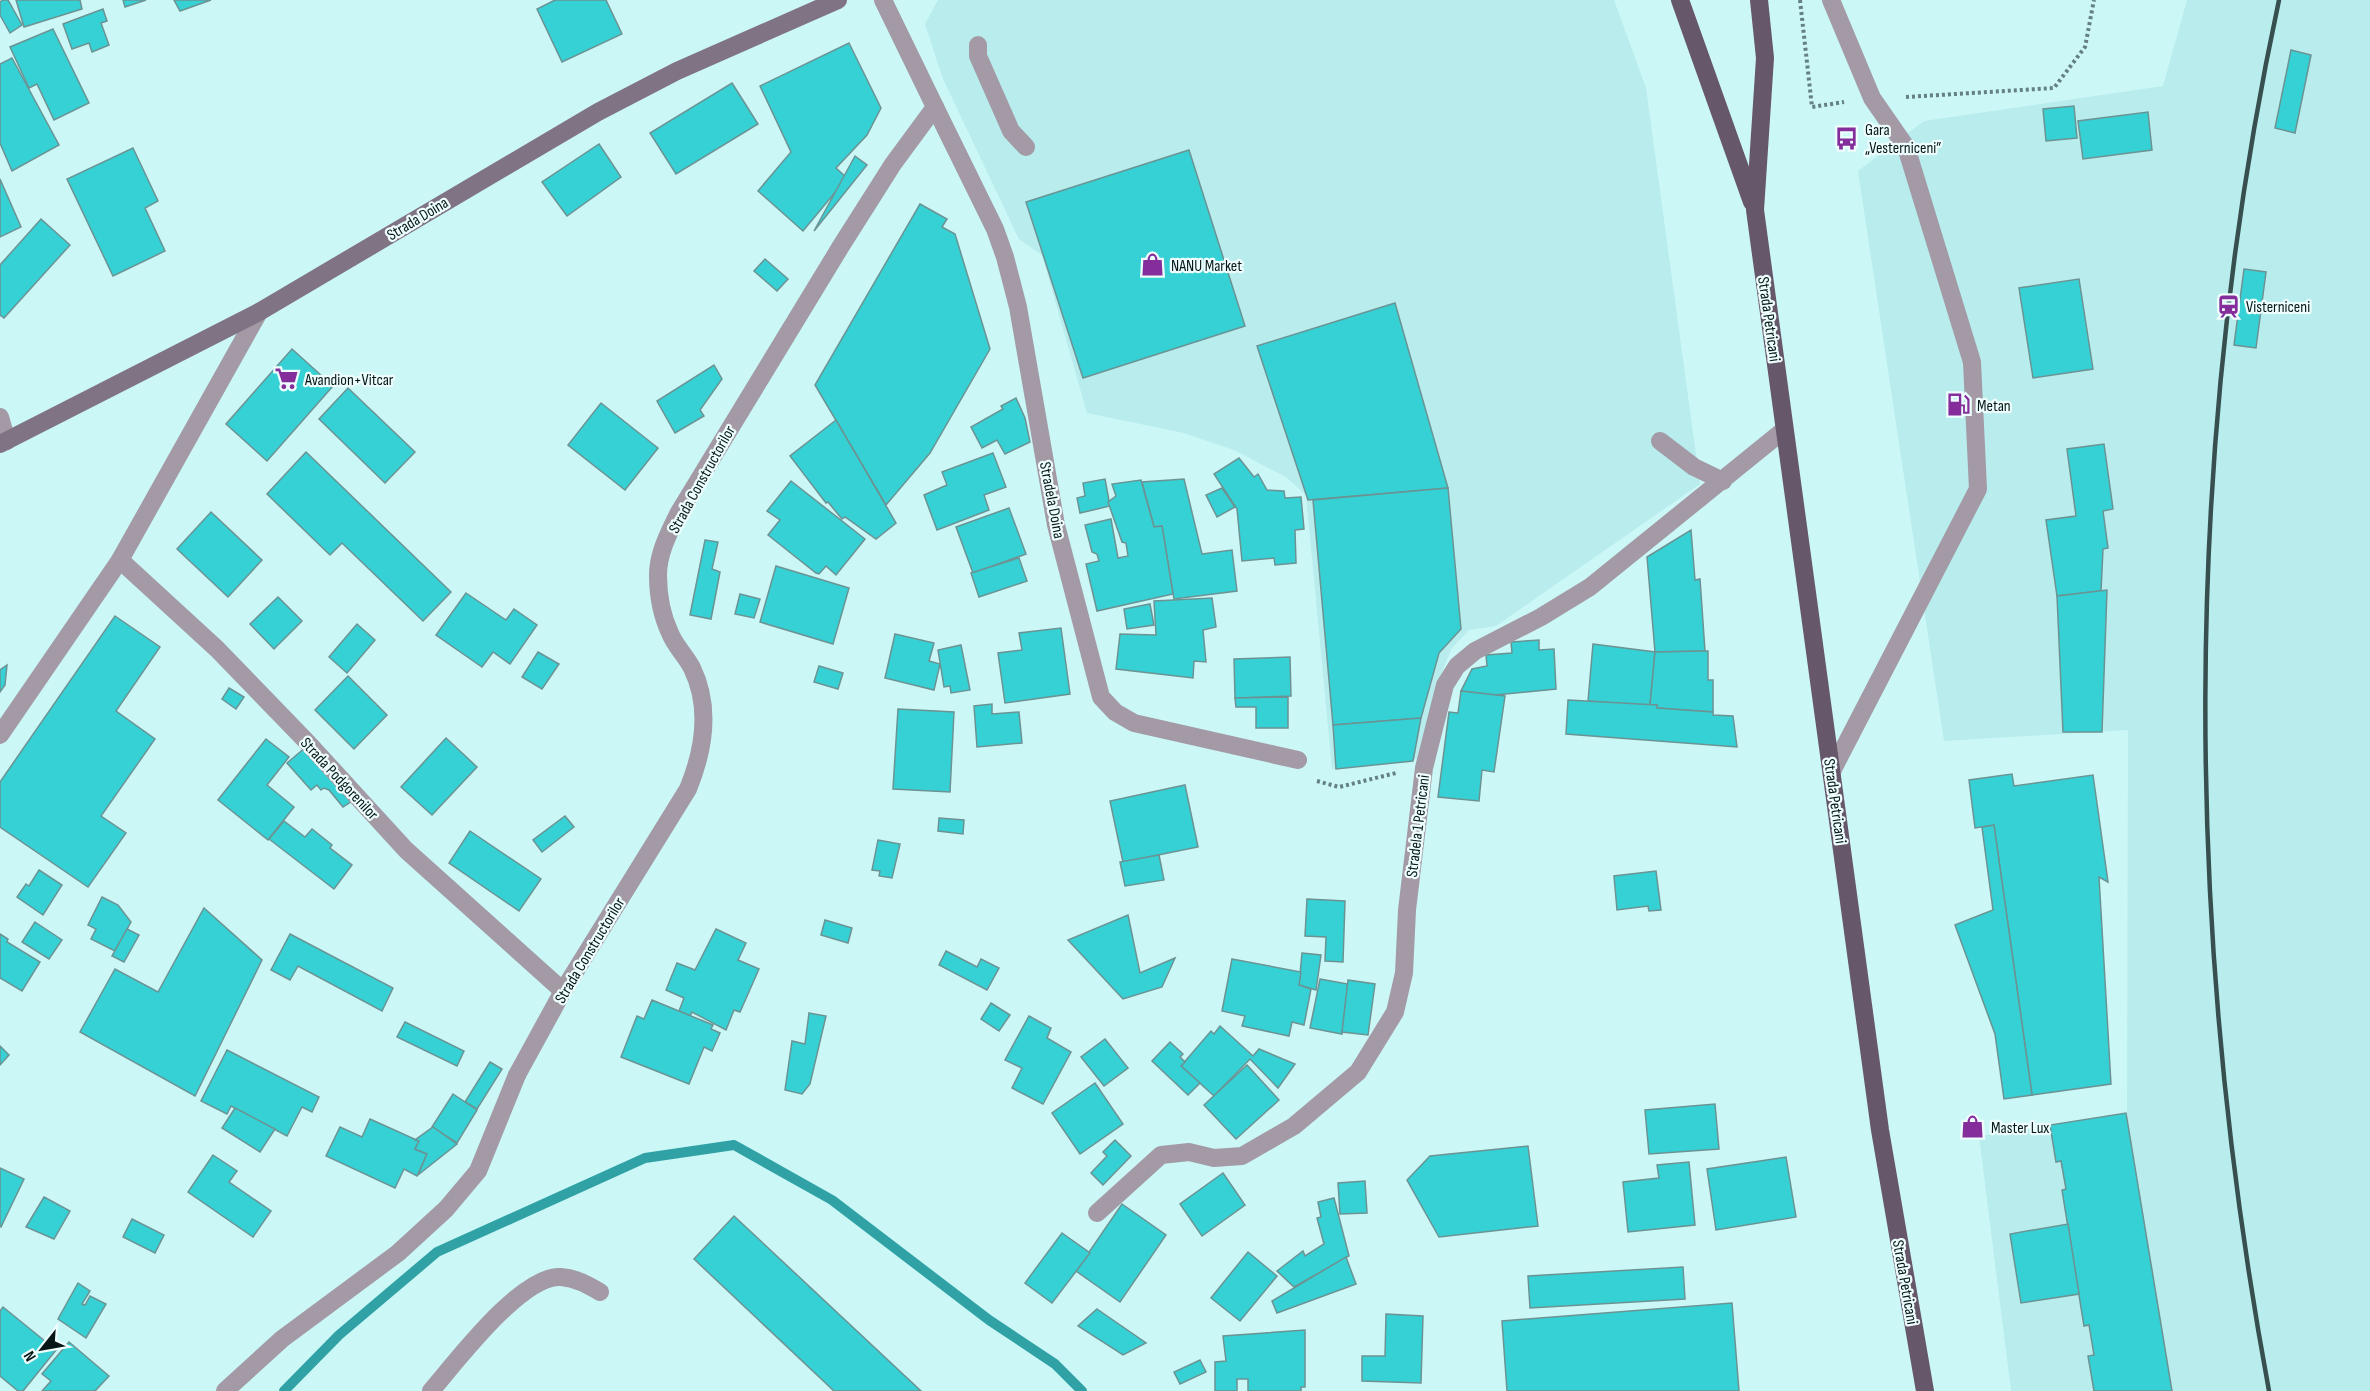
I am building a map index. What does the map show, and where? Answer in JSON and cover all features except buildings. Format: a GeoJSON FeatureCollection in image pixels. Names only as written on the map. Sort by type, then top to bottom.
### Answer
{"type":"FeatureCollection","features":[{"type":"Feature","properties":{"kind":"main road","name":"Strada Doina"},"geometry":{"type":"LineString","coordinates":[[3,442],[259,312],[598,111],[677,71],[838,0]]}},
{"type":"Feature","properties":{"kind":"main road","name":"Strada Petricani"},"geometry":{"type":"LineString","coordinates":[[1680,0],[1755,210]]}},
{"type":"Feature","properties":{"kind":"main road","name":"Strada Petricani"},"geometry":{"type":"LineString","coordinates":[[1759,0],[1765,58],[1755,210],[1880,1130],[1925,1391]]}},
{"type":"Feature","properties":{"kind":"street"},"geometry":{"type":"LineString","coordinates":[[883,0],[935,107]]}},
{"type":"Feature","properties":{"kind":"street"},"geometry":{"type":"LineString","coordinates":[[1831,0],[1872,98],[1906,147],[1972,362],[1978,489],[1832,771]]}},
{"type":"Feature","properties":{"kind":"street"},"geometry":{"type":"LineString","coordinates":[[978,45],[978,56],[1011,131],[1026,147]]}},
{"type":"Feature","properties":{"kind":"street","name":"Stradela Doina"},"geometry":{"type":"LineString","coordinates":[[935,107],[995,229],[1005,257],[1018,307],[1056,525],[1101,697],[1115,712],[1134,723],[1298,760]]}},
{"type":"Feature","properties":{"kind":"street","name":"Strada Constructorilor"},"geometry":{"type":"LineString","coordinates":[[225,1391],[282,1339],[398,1253],[446,1209],[478,1171],[498,1128],[518,1075],[564,991],[688,789],[700,761],[704,709],[693,669],[670,634],[660,604],[658,574],[662,552],[674,523],[693,486],[841,246],[893,164],[935,107]]}},
{"type":"Feature","properties":{"kind":"street"},"geometry":{"type":"LineString","coordinates":[[0,735],[120,560],[259,312]]}},
{"type":"Feature","properties":{"kind":"street"},"geometry":{"type":"LineString","coordinates":[[0,417],[3,442]]}},
{"type":"Feature","properties":{"kind":"street","name":"Stradela 1 Petricani"},"geometry":{"type":"LineString","coordinates":[[1097,1213],[1161,1155],[1189,1152],[1214,1158],[1242,1156],[1294,1126],[1358,1072],[1395,1012],[1402,982],[1407,910],[1424,768],[1445,685],[1456,666],[1475,651],[1540,617],[1590,587],[1784,430]]}},
{"type":"Feature","properties":{"kind":"street"},"geometry":{"type":"LineString","coordinates":[[1660,441],[1694,467],[1723,481]]}},
{"type":"Feature","properties":{"kind":"street","name":"Strada Podgorenilor"},"geometry":{"type":"LineString","coordinates":[[120,560],[217,649],[308,743],[406,850],[564,991]]}},
{"type":"Feature","properties":{"kind":"street"},"geometry":{"type":"LineString","coordinates":[[431,1391],[499,1314],[524,1291],[543,1280],[560,1277],[582,1281],[600,1292]]}},
{"type":"Feature","properties":{"kind":"path"},"geometry":{"type":"LineString","coordinates":[[1800,0],[1812,107],[1872,98],[2040,91],[2054,88],[2085,47],[2094,0]]}},
{"type":"Feature","properties":{"kind":"path"},"geometry":{"type":"LineString","coordinates":[[1298,760],[1306,774],[1320,783],[1339,787],[1375,776],[1424,768]]}},
{"type":"Feature","properties":{"kind":"shaded area"},"geometry":{"type":"Polygon","coordinates":[[[938,0],[1614,0],[1646,88],[1700,484],[1496,626],[1469,630],[1452,648],[1438,681],[1417,759],[1332,769],[1306,495],[1286,477],[1234,450],[1184,433],[1087,413],[1042,255],[1019,239],[943,79],[925,24],[938,0]]]}},
{"type":"Feature","properties":{"kind":"shaded area"},"geometry":{"type":"Polygon","coordinates":[[[2187,0],[2370,0],[2370,1391],[2011,1391],[1979,1136],[2127,1114],[2128,730],[1944,741],[1858,171],[1924,121],[2163,86],[2187,0]]]}},
{"type":"Feature","properties":{"kind":"waterway"},"geometry":{"type":"LineString","coordinates":[[284,1391],[339,1335],[437,1252],[645,1158],[734,1145],[832,1200],[989,1320],[1055,1364],[1082,1391]]}},
{"type":"Feature","properties":{"kind":"railway"},"geometry":{"type":"LineString","coordinates":[[2269,1391],[2241,1218],[2221,1044],[2209,870],[2205,695],[2210,520],[2224,346],[2247,172],[2279,0]]}},
{"type":"Feature","properties":{"kind":"place","name":"Gara „Vesterniceni”"},"geometry":{"type":"Point","coordinates":[1847,138]}},
{"type":"Feature","properties":{"kind":"place","name":"NANU Market"},"geometry":{"type":"Point","coordinates":[1153,265]}},
{"type":"Feature","properties":{"kind":"place","name":"Visterniceni"},"geometry":{"type":"Point","coordinates":[2228,306]}},
{"type":"Feature","properties":{"kind":"place","name":"Avandion+Vitcar"},"geometry":{"type":"Point","coordinates":[287,379]}},
{"type":"Feature","properties":{"kind":"place","name":"Metan"},"geometry":{"type":"Point","coordinates":[1959,405]}},
{"type":"Feature","properties":{"kind":"place","name":"Master Lux"},"geometry":{"type":"Point","coordinates":[1973,1127]}}]}
